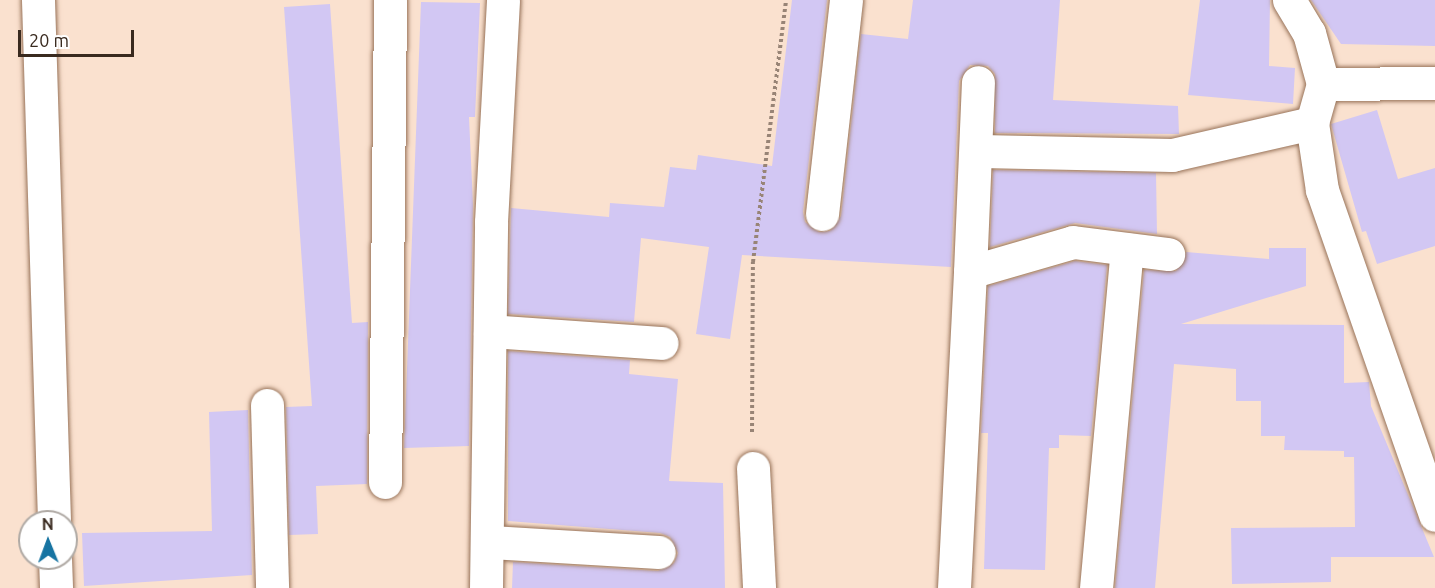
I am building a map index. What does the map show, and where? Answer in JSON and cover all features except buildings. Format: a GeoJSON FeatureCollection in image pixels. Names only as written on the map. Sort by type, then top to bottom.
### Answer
{"type":"FeatureCollection","features":[{"type":"Feature","properties":{"kind":"street"},"geometry":{"type":"LineString","coordinates":[[38,0],[54,510]]}},
{"type":"Feature","properties":{"kind":"street"},"geometry":{"type":"LineString","coordinates":[[385,482],[390,0]]}},
{"type":"Feature","properties":{"kind":"street"},"geometry":{"type":"LineString","coordinates":[[486,588],[490,542],[490,331],[503,0]]}},
{"type":"Feature","properties":{"kind":"street"},"geometry":{"type":"LineString","coordinates":[[822,214],[846,0]]}},
{"type":"Feature","properties":{"kind":"street"},"geometry":{"type":"LineString","coordinates":[[1289,0],[1309,33],[1323,84],[1312,123],[1323,190],[1435,515]]}},
{"type":"Feature","properties":{"kind":"street"},"geometry":{"type":"LineString","coordinates":[[954,588],[970,272],[980,151],[978,81]]}},
{"type":"Feature","properties":{"kind":"street"},"geometry":{"type":"LineString","coordinates":[[1323,84],[1435,83]]}},
{"type":"Feature","properties":{"kind":"street"},"geometry":{"type":"LineString","coordinates":[[980,151],[1172,155],[1312,123]]}},
{"type":"Feature","properties":{"kind":"street"},"geometry":{"type":"LineString","coordinates":[[970,272],[1072,242],[1168,254]]}},
{"type":"Feature","properties":{"kind":"street"},"geometry":{"type":"LineString","coordinates":[[1096,588],[1127,249]]}},
{"type":"Feature","properties":{"kind":"street"},"geometry":{"type":"LineString","coordinates":[[490,331],[662,343]]}},
{"type":"Feature","properties":{"kind":"street"},"geometry":{"type":"LineString","coordinates":[[267,405],[272,588]]}},
{"type":"Feature","properties":{"kind":"street"},"geometry":{"type":"LineString","coordinates":[[753,468],[759,588]]}},
{"type":"Feature","properties":{"kind":"street"},"geometry":{"type":"LineString","coordinates":[[490,542],[658,552]]}},
{"type":"Feature","properties":{"kind":"street"},"geometry":{"type":"LineString","coordinates":[[56,570],[56,588]]}},
{"type":"Feature","properties":{"kind":"path"},"geometry":{"type":"LineString","coordinates":[[753,468],[753,262],[786,0]]}}]}
